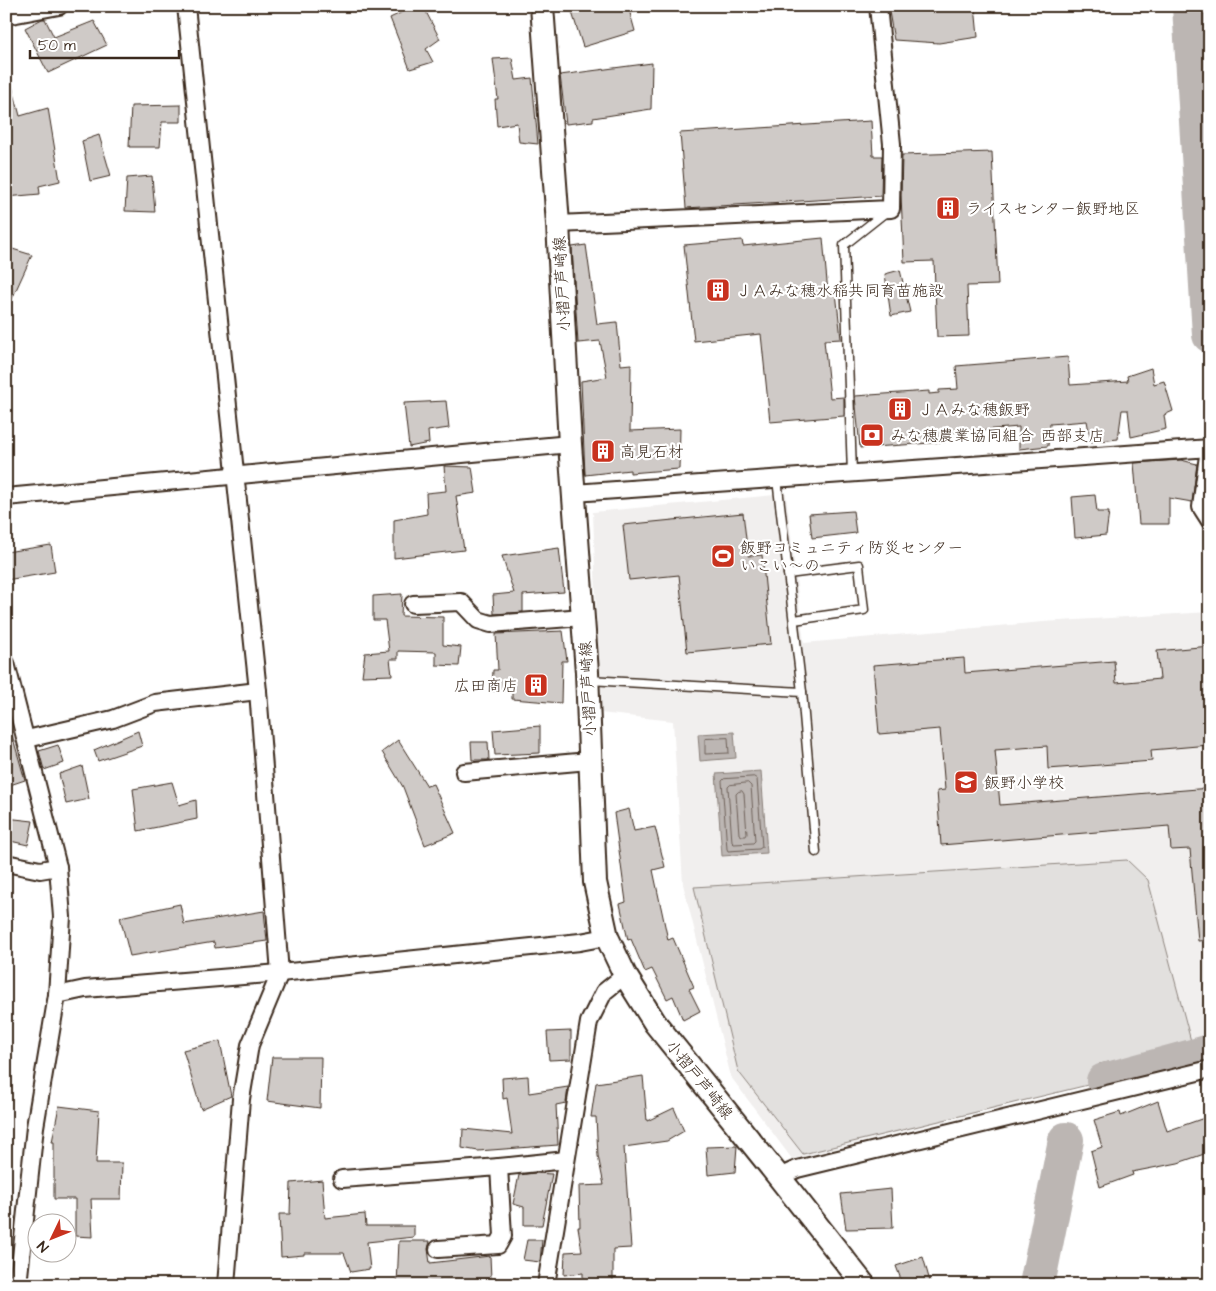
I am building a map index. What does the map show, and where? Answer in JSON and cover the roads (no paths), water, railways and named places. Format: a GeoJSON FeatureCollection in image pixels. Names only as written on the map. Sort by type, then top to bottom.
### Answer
{"type":"FeatureCollection","features":[{"type":"Feature","properties":{"kind":"main road","name":"小摺戸芦崎線"},"geometry":{"type":"LineString","coordinates":[[542,6],[587,680],[595,882],[607,937],[625,975],[655,1023],[864,1285]]}},
{"type":"Feature","properties":{"kind":"street"},"geometry":{"type":"LineString","coordinates":[[6,16],[59,6]]}},
{"type":"Feature","properties":{"kind":"street"},"geometry":{"type":"LineString","coordinates":[[186,6],[258,691],[280,972],[250,1045],[240,1099],[226,1285]]}},
{"type":"Feature","properties":{"kind":"street"},"geometry":{"type":"LineString","coordinates":[[558,224],[891,208],[892,144],[878,6]]}},
{"type":"Feature","properties":{"kind":"street"},"geometry":{"type":"LineString","coordinates":[[6,497],[570,444]]}},
{"type":"Feature","properties":{"kind":"street"},"geometry":{"type":"LineString","coordinates":[[574,493],[1210,448],[1201,507],[1210,521]]}},
{"type":"Feature","properties":{"kind":"street"},"geometry":{"type":"LineString","coordinates":[[414,604],[461,602],[478,620],[491,624],[583,617]]}},
{"type":"Feature","properties":{"kind":"street"},"geometry":{"type":"LineString","coordinates":[[6,663],[27,739],[58,867],[62,917],[57,995],[35,1127],[18,1285]]}},
{"type":"Feature","properties":{"kind":"street"},"geometry":{"type":"LineString","coordinates":[[27,739],[113,718],[155,703],[258,691]]}},
{"type":"Feature","properties":{"kind":"street"},"geometry":{"type":"LineString","coordinates":[[464,772],[590,761]]}},
{"type":"Feature","properties":{"kind":"street"},"geometry":{"type":"LineString","coordinates":[[6,863],[40,870],[58,867]]}},
{"type":"Feature","properties":{"kind":"street"},"geometry":{"type":"LineString","coordinates":[[57,995],[86,989],[280,972],[580,942],[607,937]]}},
{"type":"Feature","properties":{"kind":"street"},"geometry":{"type":"LineString","coordinates":[[546,1285],[589,1022],[604,992],[625,975]]}},
{"type":"Feature","properties":{"kind":"street"},"geometry":{"type":"LineString","coordinates":[[779,1177],[797,1169],[1210,1068]]}},
{"type":"Feature","properties":{"kind":"street"},"geometry":{"type":"LineString","coordinates":[[342,1179],[566,1160]]}},
{"type":"Feature","properties":{"kind":"street"},"geometry":{"type":"LineString","coordinates":[[438,1249],[498,1245],[503,1236],[498,1167]]}},
{"type":"Feature","properties":{"kind":"lane"},"geometry":{"type":"LineString","coordinates":[[852,474],[844,245],[891,208]]}},
{"type":"Feature","properties":{"kind":"lane"},"geometry":{"type":"LineString","coordinates":[[778,479],[802,692],[816,852]]}},
{"type":"Feature","properties":{"kind":"lane"},"geometry":{"type":"LineString","coordinates":[[788,574],[859,565],[864,610],[794,620]]}},
{"type":"Feature","properties":{"kind":"lane"},"geometry":{"type":"LineString","coordinates":[[587,680],[802,692]]}},
{"type":"Feature","properties":{"kind":"water"},"geometry":{"type":"Polygon","coordinates":[[[734,732],[736,758],[700,761],[698,734],[734,732]]]}},
{"type":"Feature","properties":{"kind":"water"},"geometry":{"type":"Polygon","coordinates":[[[761,771],[767,853],[722,856],[716,774],[761,771]]]}},
{"type":"Feature","properties":{"kind":"waterway"},"geometry":{"type":"LineString","coordinates":[[1190,6],[1210,335]]}},
{"type":"Feature","properties":{"kind":"waterway"},"geometry":{"type":"LineString","coordinates":[[1104,1081],[1210,1052]]}},
{"type":"Feature","properties":{"kind":"waterway"},"geometry":{"type":"LineString","coordinates":[[1037,1285],[1066,1140]]}},
{"type":"Feature","properties":{"kind":"place","name":"ライスセンター飯野地区"},"geometry":{"type":"Point","coordinates":[948,208]}},
{"type":"Feature","properties":{"kind":"place","name":"ＪＡみな穂水稲共同育苗施設"},"geometry":{"type":"Point","coordinates":[718,290]}},
{"type":"Feature","properties":{"kind":"place","name":"ＪＡみな穂飯野"},"geometry":{"type":"Point","coordinates":[900,409]}},
{"type":"Feature","properties":{"kind":"place","name":"みな穂農業協同組合 西部支店"},"geometry":{"type":"Point","coordinates":[872,435]}},
{"type":"Feature","properties":{"kind":"place","name":"高見石材"},"geometry":{"type":"Point","coordinates":[603,451]}},
{"type":"Feature","properties":{"kind":"place","name":"飯野コミュニティ防災センター いこい～の"},"geometry":{"type":"Point","coordinates":[723,556]}},
{"type":"Feature","properties":{"kind":"place","name":"広田商店"},"geometry":{"type":"Point","coordinates":[536,685]}},
{"type":"Feature","properties":{"kind":"place","name":"飯野小学校"},"geometry":{"type":"Point","coordinates":[966,782]}}]}
